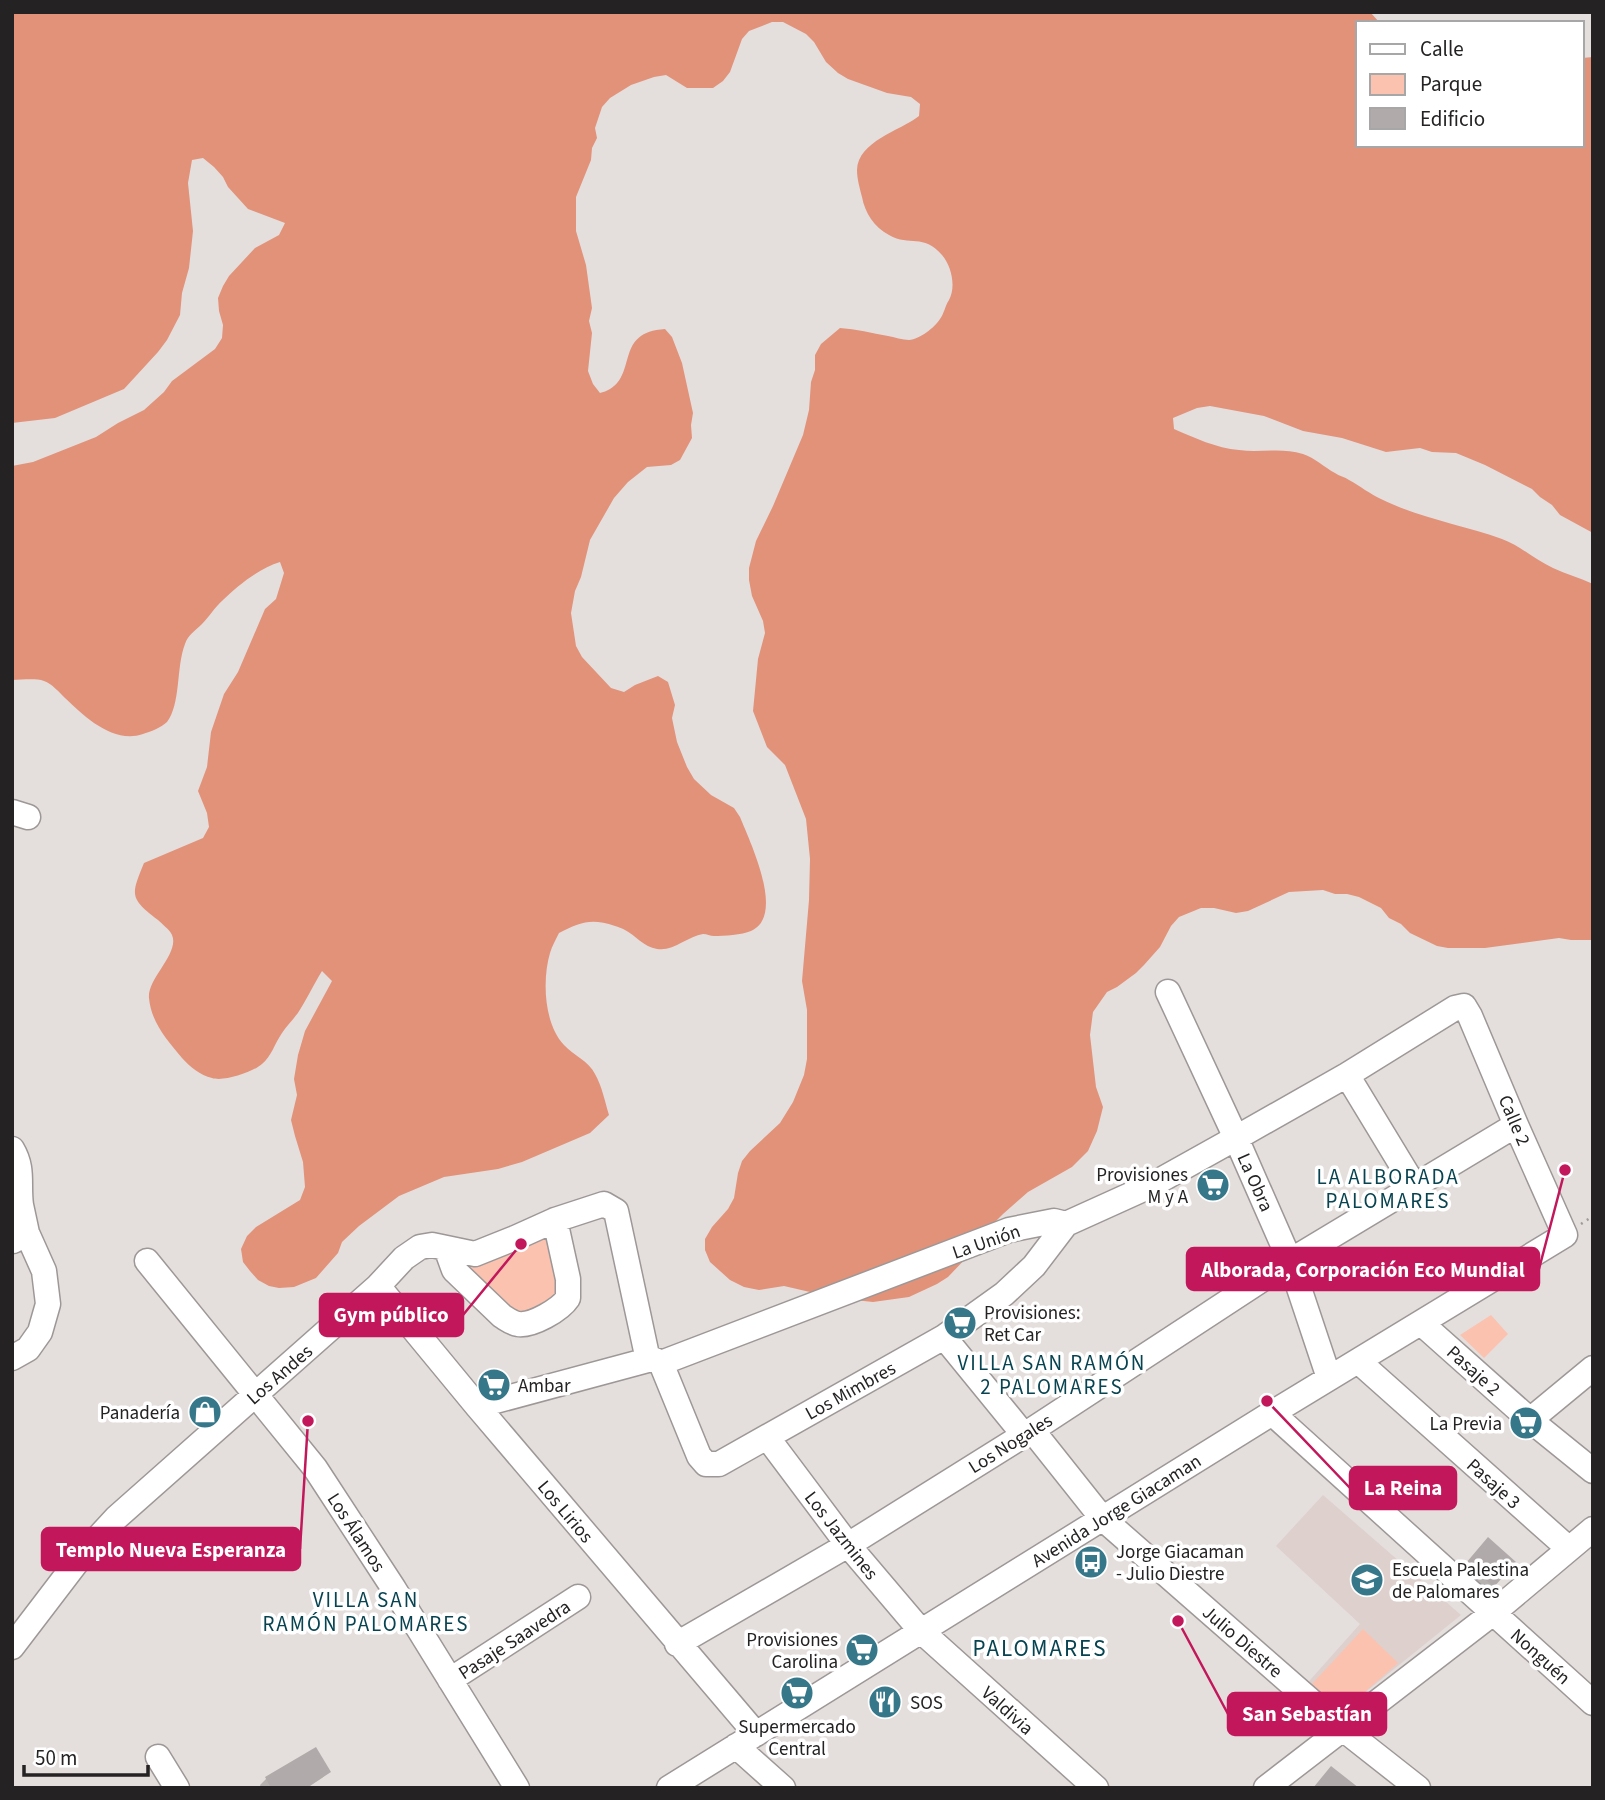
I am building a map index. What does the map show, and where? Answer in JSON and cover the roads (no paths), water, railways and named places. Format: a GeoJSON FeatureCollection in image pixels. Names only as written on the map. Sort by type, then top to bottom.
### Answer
{"type":"FeatureCollection","features":[{"type":"Feature","properties":{"kind":"street","name":"La Obra"},"geometry":{"type":"LineString","coordinates":[[1168,992],[1290,1261],[1329,1378]]}},
{"type":"Feature","properties":{"kind":"street","name":"La Unión"},"geometry":{"type":"LineString","coordinates":[[477,1406],[654,1361],[1009,1230],[1054,1221],[1066,1224],[1150,1186],[1346,1075],[1455,1008],[1464,1006]]}},
{"type":"Feature","properties":{"kind":"street","name":"Calle 2"},"geometry":{"type":"LineString","coordinates":[[1464,1006],[1565,1235]]}},
{"type":"Feature","properties":{"kind":"street"},"geometry":{"type":"LineString","coordinates":[[1346,1075],[1415,1187]]}},
{"type":"Feature","properties":{"kind":"street","name":"Los Nogales"},"geometry":{"type":"LineString","coordinates":[[677,1644],[848,1545],[1028,1432],[1290,1261],[1516,1125]]}},
{"type":"Feature","properties":{"kind":"street"},"geometry":{"type":"LineString","coordinates":[[12,1149],[21,1166],[20,1238],[44,1271],[48,1304],[40,1332],[28,1349],[12,1358]]}},
{"type":"Feature","properties":{"kind":"street","name":"Los Andes"},"geometry":{"type":"LineString","coordinates":[[12,1647],[99,1535],[128,1506],[378,1286],[404,1258],[420,1247],[432,1245],[475,1254],[555,1220],[604,1204],[615,1211],[654,1361]]}},
{"type":"Feature","properties":{"kind":"street"},"geometry":{"type":"LineString","coordinates":[[446,1248],[454,1270],[502,1316],[521,1324],[546,1316],[568,1298],[568,1279],[555,1220]]}},
{"type":"Feature","properties":{"kind":"street","name":"Los Mimbres"},"geometry":{"type":"LineString","coordinates":[[654,1361],[699,1455],[706,1464],[719,1464],[944,1337],[1004,1294],[1034,1266],[1066,1224]]}},
{"type":"Feature","properties":{"kind":"street","name":"Avenida Jorge Giacaman"},"geometry":{"type":"LineString","coordinates":[[669,1788],[1272,1413],[1565,1235]]}},
{"type":"Feature","properties":{"kind":"street","name":"Los Álamos"},"geometry":{"type":"LineString","coordinates":[[147,1261],[314,1468],[387,1578],[517,1788]]}},
{"type":"Feature","properties":{"kind":"street","name":"Los Lirios"},"geometry":{"type":"LineString","coordinates":[[378,1286],[677,1644],[783,1788]]}},
{"type":"Feature","properties":{"kind":"street","name":"Pasaje 2"},"geometry":{"type":"LineString","coordinates":[[1421,1323],[1593,1471]]}},
{"type":"Feature","properties":{"kind":"street","name":"Julio Diestre"},"geometry":{"type":"LineString","coordinates":[[944,1337],[1102,1518],[1343,1729],[1418,1788]]}},
{"type":"Feature","properties":{"kind":"street","name":"Pasaje 3"},"geometry":{"type":"LineString","coordinates":[[1358,1360],[1567,1548]]}},
{"type":"Feature","properties":{"kind":"street"},"geometry":{"type":"LineString","coordinates":[[1530,1419],[1593,1368]]}},
{"type":"Feature","properties":{"kind":"street","name":"Nonguén"},"geometry":{"type":"LineString","coordinates":[[1272,1413],[1593,1703]]}},
{"type":"Feature","properties":{"kind":"street","name":"Los Jazmines"},"geometry":{"type":"LineString","coordinates":[[767,1437],[848,1545],[921,1631]]}},
{"type":"Feature","properties":{"kind":"street"},"geometry":{"type":"LineString","coordinates":[[1266,1788],[1493,1613],[1567,1548],[1593,1529]]}},
{"type":"Feature","properties":{"kind":"street","name":"Pasaje Saavedra"},"geometry":{"type":"LineString","coordinates":[[450,1680],[578,1597]]}},
{"type":"Feature","properties":{"kind":"street","name":"Valdivia"},"geometry":{"type":"LineString","coordinates":[[921,1631],[1096,1788]]}},
{"type":"Feature","properties":{"kind":"street"},"geometry":{"type":"LineString","coordinates":[[158,1757],[177,1788]]}},
{"type":"Feature","properties":{"kind":"place","name":"Alborada, Corporación Eco Mundial"},"geometry":{"type":"Point","coordinates":[1565,1170]}},
{"type":"Feature","properties":{"kind":"place","name":"Provisiones M y A"},"geometry":{"type":"Point","coordinates":[1213,1185]}},
{"type":"Feature","properties":{"kind":"place","name":"Gym público"},"geometry":{"type":"Point","coordinates":[521,1244]}},
{"type":"Feature","properties":{"kind":"place","name":"Provisiones: Ret Car"},"geometry":{"type":"Point","coordinates":[960,1323]}},
{"type":"Feature","properties":{"kind":"place","name":"Ambar"},"geometry":{"type":"Point","coordinates":[494,1385]}},
{"type":"Feature","properties":{"kind":"place","name":"La Reina"},"geometry":{"type":"Point","coordinates":[1267,1401]}},
{"type":"Feature","properties":{"kind":"place","name":"Panadería"},"geometry":{"type":"Point","coordinates":[205,1412]}},
{"type":"Feature","properties":{"kind":"place","name":"Templo Nueva Esperanza"},"geometry":{"type":"Point","coordinates":[308,1421]}},
{"type":"Feature","properties":{"kind":"place","name":"La Previa"},"geometry":{"type":"Point","coordinates":[1526,1423]}},
{"type":"Feature","properties":{"kind":"place","name":"Jorge Giacaman - Julio Diestre"},"geometry":{"type":"Point","coordinates":[1091,1562]}},
{"type":"Feature","properties":{"kind":"place","name":"Escuela Palestina de Palomares"},"geometry":{"type":"Point","coordinates":[1367,1580]}},
{"type":"Feature","properties":{"kind":"place","name":"San Sebastían"},"geometry":{"type":"Point","coordinates":[1178,1621]}},
{"type":"Feature","properties":{"kind":"place","name":"Provisiones Carolina"},"geometry":{"type":"Point","coordinates":[862,1650]}},
{"type":"Feature","properties":{"kind":"place","name":"Supermercado Central"},"geometry":{"type":"Point","coordinates":[797,1693]}},
{"type":"Feature","properties":{"kind":"place","name":"SOS"},"geometry":{"type":"Point","coordinates":[885,1702]}},
{"type":"Feature","properties":{"kind":"district","name":"LA ALBORADA PALOMARES"},"geometry":{"type":"Point","coordinates":[1388,1189]}},
{"type":"Feature","properties":{"kind":"district","name":"VILLA SAN RAMÓN 2 PALOMARES"},"geometry":{"type":"Point","coordinates":[1052,1375]}},
{"type":"Feature","properties":{"kind":"district","name":"VILLA SAN RAMÓN PALOMARES"},"geometry":{"type":"Point","coordinates":[366,1612]}},
{"type":"Feature","properties":{"kind":"district","name":"PALOMARES"},"geometry":{"type":"Point","coordinates":[1040,1648]}}]}
